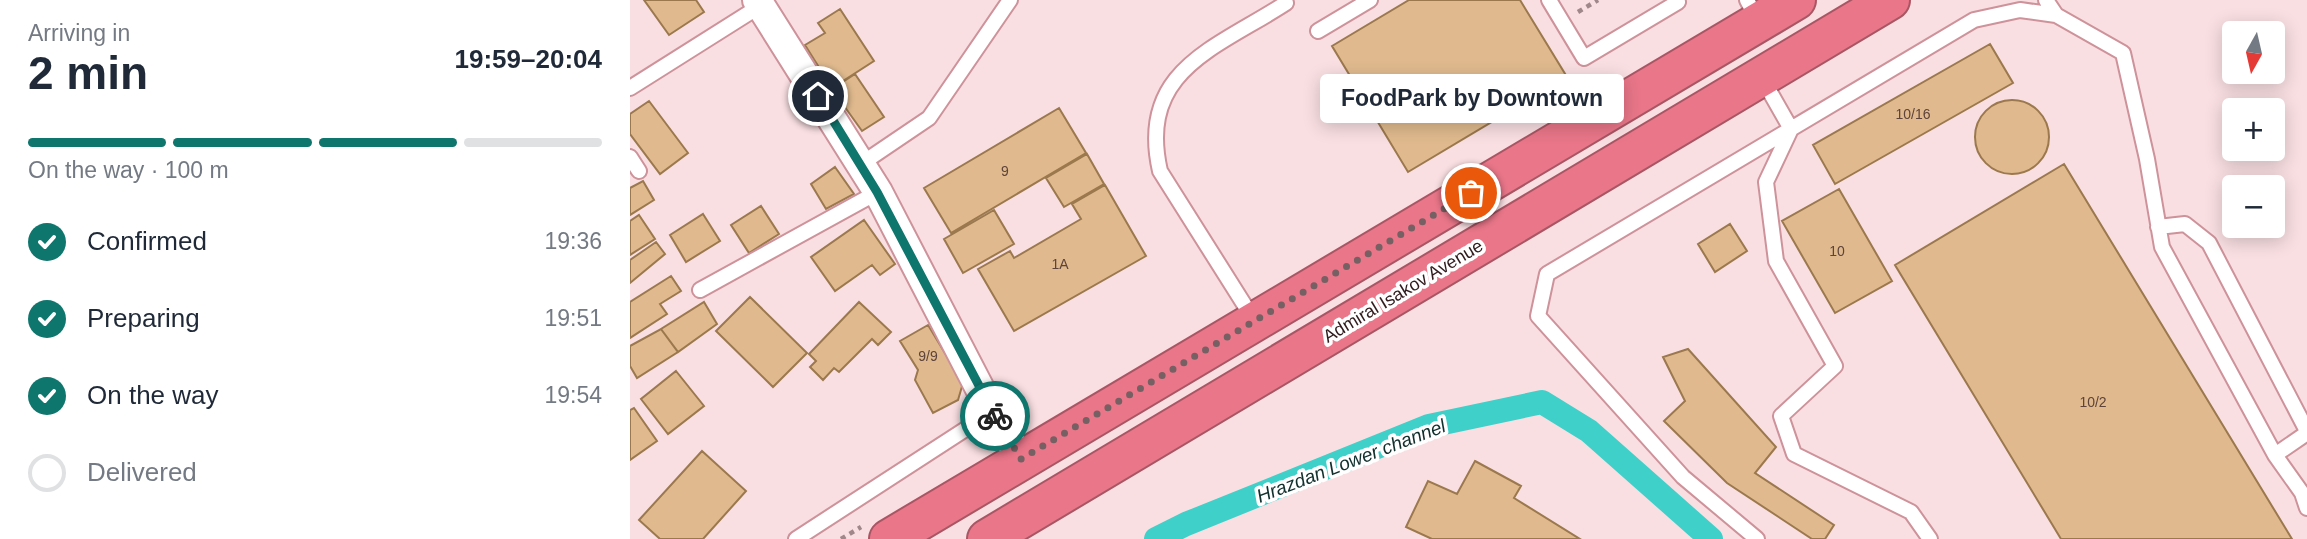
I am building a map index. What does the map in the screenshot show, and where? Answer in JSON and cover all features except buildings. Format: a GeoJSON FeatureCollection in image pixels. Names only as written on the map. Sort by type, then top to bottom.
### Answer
{"type":"FeatureCollection","features":[{"type":"Feature","properties":{"kind":"highway"},"geometry":{"type":"LineString","coordinates":[[889,539],[1255,321],[1753,11],[1796,0]]}},
{"type":"Feature","properties":{"kind":"highway","name":"Admiral Isakov Avenue"},"geometry":{"type":"LineString","coordinates":[[987,539],[1891,0]]}},
{"type":"Feature","properties":{"kind":"street"},"geometry":{"type":"LineString","coordinates":[[759,3],[861,164],[992,412],[1021,459]]}},
{"type":"Feature","properties":{"kind":"lane"},"geometry":{"type":"LineString","coordinates":[[861,164],[929,118],[1010,0]]}},
{"type":"Feature","properties":{"kind":"lane"},"geometry":{"type":"LineString","coordinates":[[1318,32],[1370,0]]}},
{"type":"Feature","properties":{"kind":"lane"},"geometry":{"type":"LineString","coordinates":[[1549,0],[1584,58],[1678,2]]}},
{"type":"Feature","properties":{"kind":"lane"},"geometry":{"type":"LineString","coordinates":[[2046,0],[2056,15]]}},
{"type":"Feature","properties":{"kind":"lane"},"geometry":{"type":"LineString","coordinates":[[630,88],[759,3]]}},
{"type":"Feature","properties":{"kind":"lane"},"geometry":{"type":"LineString","coordinates":[[1255,321],[1160,171],[1156,153],[1156,119],[1169,87],[1194,60],[1286,3]]}},
{"type":"Feature","properties":{"kind":"lane"},"geometry":{"type":"LineString","coordinates":[[1757,539],[1683,477],[1538,316],[1547,274],[1974,20],[2020,10],[2056,15],[2123,53],[2147,159],[2162,247],[2275,455],[2305,492],[2307,509]]}},
{"type":"Feature","properties":{"kind":"lane"},"geometry":{"type":"LineString","coordinates":[[1761,77],[1791,129]]}},
{"type":"Feature","properties":{"kind":"lane"},"geometry":{"type":"LineString","coordinates":[[1791,129],[1766,181],[1776,261],[1835,366],[1781,416],[1794,454],[1911,512],[1930,539]]}},
{"type":"Feature","properties":{"kind":"lane"},"geometry":{"type":"LineString","coordinates":[[630,157],[639,171]]}},
{"type":"Feature","properties":{"kind":"lane"},"geometry":{"type":"LineString","coordinates":[[700,290],[877,192]]}},
{"type":"Feature","properties":{"kind":"lane"},"geometry":{"type":"LineString","coordinates":[[2158,227],[2185,224],[2209,243],[2307,432],[2275,455]]}},
{"type":"Feature","properties":{"kind":"lane"},"geometry":{"type":"LineString","coordinates":[[796,539],[992,412]]}},
{"type":"Feature","properties":{"kind":"waterway","name":"Hrazdan Lower channel"},"geometry":{"type":"LineString","coordinates":[[1156,539],[1186,524],[1429,426],[1542,402],[1589,431],[1711,539]]}},
{"type":"Feature","properties":{"kind":"way so far"},"geometry":{"type":"LineString","coordinates":[[995,416],[1021,459],[1471,193]]}},
{"type":"Feature","properties":{"kind":"place","name":"FoodPark by Downtown"},"geometry":{"type":"Point","coordinates":[1471,193]}},
{"type":"Feature","properties":{"kind":"route"},"geometry":{"type":"LineString","coordinates":[[818,96],[877,192],[995,416]]}}]}
